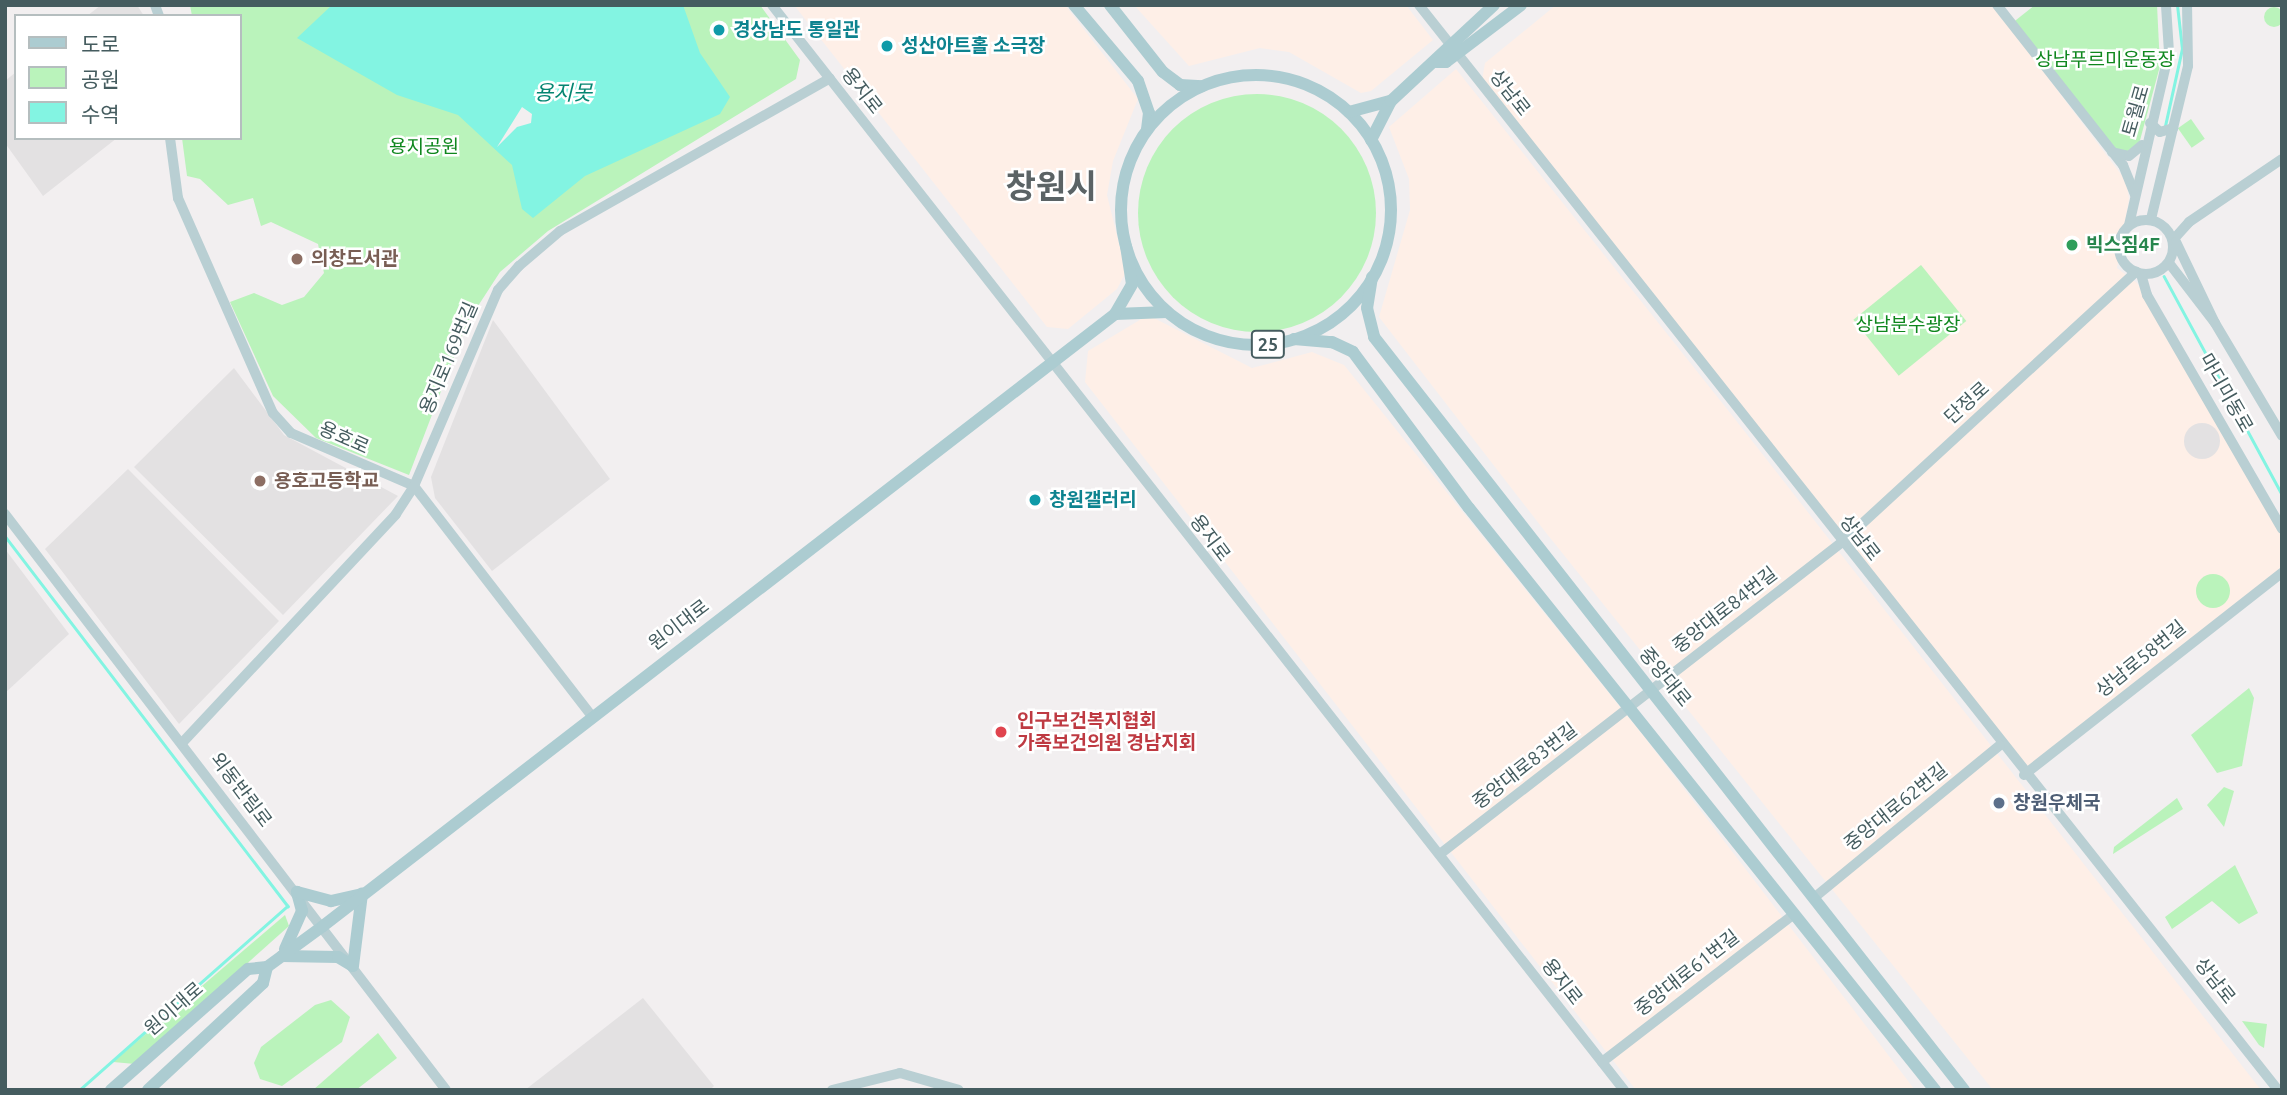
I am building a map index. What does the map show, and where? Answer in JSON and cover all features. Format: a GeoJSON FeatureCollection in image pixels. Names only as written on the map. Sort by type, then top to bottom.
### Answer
{"type":"FeatureCollection","features":[{"type":"Feature","properties":{"kind":"main road"},"geometry":{"type":"LineString","coordinates":[[1074,5],[1138,81],[1149,113],[1147,131]]}},
{"type":"Feature","properties":{"kind":"main road"},"geometry":{"type":"LineString","coordinates":[[1110,5],[1137,41],[1180,85],[1202,86]]}},
{"type":"Feature","properties":{"kind":"main road"},"geometry":{"type":"LineString","coordinates":[[1371,140],[1391,101],[1436,62],[1448,42],[1494,5]]}},
{"type":"Feature","properties":{"kind":"main road"},"geometry":{"type":"LineString","coordinates":[[1436,62],[1457,54],[1521,5]]}},
{"type":"Feature","properties":{"kind":"main road"},"geometry":{"type":"LineString","coordinates":[[1115,52],[1137,41]]}},
{"type":"Feature","properties":{"kind":"main road","name":"25"},"geometry":{"type":"LineString","coordinates":[[1244,75],[1284,77],[1323,92],[1349,112],[1371,140],[1390,204],[1387,239],[1372,277],[1339,316],[1294,339],[1228,342],[1168,312],[1142,282],[1126,246],[1123,186],[1147,131],[1202,86],[1244,75]]}},
{"type":"Feature","properties":{"kind":"main road"},"geometry":{"type":"LineString","coordinates":[[1349,112],[1391,101]]}},
{"type":"Feature","properties":{"kind":"main road","name":"원이대로"},"geometry":{"type":"LineString","coordinates":[[111,1090],[248,969],[267,967],[323,926],[1115,314],[1132,284],[1126,246]]}},
{"type":"Feature","properties":{"kind":"main road","name":"중앙대로"},"geometry":{"type":"LineString","coordinates":[[1372,277],[1367,308],[1374,337],[1964,1090]]}},
{"type":"Feature","properties":{"kind":"main road"},"geometry":{"type":"LineString","coordinates":[[1115,314],[1168,312]]}},
{"type":"Feature","properties":{"kind":"main road"},"geometry":{"type":"LineString","coordinates":[[1294,339],[1332,342],[1353,352],[1469,508],[1631,706],[1935,1090]]}},
{"type":"Feature","properties":{"kind":"main road"},"geometry":{"type":"LineString","coordinates":[[296,892],[331,901],[362,894],[353,965],[314,954],[280,956],[302,911],[296,892]]}},
{"type":"Feature","properties":{"kind":"main road","name":"원이대로"},"geometry":{"type":"LineString","coordinates":[[148,1090],[263,983],[267,967]]}},
{"type":"Feature","properties":{"kind":"street","name":"용지로"},"geometry":{"type":"LineString","coordinates":[[772,5],[1624,1090]]}},
{"type":"Feature","properties":{"kind":"street","name":"상남로"},"geometry":{"type":"LineString","coordinates":[[1419,5],[2000,745],[2278,1090]]}},
{"type":"Feature","properties":{"kind":"street"},"geometry":{"type":"LineString","coordinates":[[1997,5],[2112,152],[2135,195]]}},
{"type":"Feature","properties":{"kind":"street","name":"토월로"},"geometry":{"type":"LineString","coordinates":[[2129,225],[2144,141],[2169,52],[2166,5]]}},
{"type":"Feature","properties":{"kind":"street","name":"토월로"},"geometry":{"type":"LineString","coordinates":[[2151,219],[2155,189],[2173,128],[2190,54],[2187,5]]}},
{"type":"Feature","properties":{"kind":"street","name":"용지로169번길"},"geometry":{"type":"LineString","coordinates":[[182,743],[370,545],[414,486],[481,324],[519,266],[560,231],[830,78]]}},
{"type":"Feature","properties":{"kind":"street"},"geometry":{"type":"LineString","coordinates":[[2150,123],[2160,132],[2173,128]]}},
{"type":"Feature","properties":{"kind":"street","name":"용호로"},"geometry":{"type":"LineString","coordinates":[[170,140],[178,198],[273,413],[291,433],[414,486],[592,716]]}},
{"type":"Feature","properties":{"kind":"street"},"geometry":{"type":"LineString","coordinates":[[2112,152],[2129,156],[2144,141]]}},
{"type":"Feature","properties":{"kind":"street"},"geometry":{"type":"LineString","coordinates":[[2168,262],[2174,239],[2189,222],[2282,159]]}},
{"type":"Feature","properties":{"kind":"street"},"geometry":{"type":"LineString","coordinates":[[2155,189],[2160,215],[2176,223]]}},
{"type":"Feature","properties":{"kind":"street"},"geometry":{"type":"LineString","coordinates":[[2168,262],[2138,273],[2124,263],[2119,241],[2129,225],[2151,219],[2164,225],[2174,239],[2215,324],[2282,436]]}},
{"type":"Feature","properties":{"kind":"street"},"geometry":{"type":"LineString","coordinates":[[2164,225],[2189,222]]}},
{"type":"Feature","properties":{"kind":"street"},"geometry":{"type":"LineString","coordinates":[[2168,262],[2215,324]]}},
{"type":"Feature","properties":{"kind":"street","name":"단정로"},"geometry":{"type":"LineString","coordinates":[[2118,284],[2124,263]]}},
{"type":"Feature","properties":{"kind":"street","name":"단정로"},"geometry":{"type":"LineString","coordinates":[[1841,543],[2118,284],[2138,273]]}},
{"type":"Feature","properties":{"kind":"street","name":"마디미동로"},"geometry":{"type":"LineString","coordinates":[[2138,273],[2147,295],[2282,529]]}},
{"type":"Feature","properties":{"kind":"street"},"geometry":{"type":"LineString","coordinates":[[2118,284],[2147,295]]}},
{"type":"Feature","properties":{"kind":"street","name":"외동반림로"},"geometry":{"type":"LineString","coordinates":[[5,514],[353,965],[446,1090]]}},
{"type":"Feature","properties":{"kind":"street","name":"중앙대로84번길"},"geometry":{"type":"LineString","coordinates":[[1631,706],[1841,543]]}},
{"type":"Feature","properties":{"kind":"street","name":"상남로58번길"},"geometry":{"type":"LineString","coordinates":[[2024,775],[2282,573]]}},
{"type":"Feature","properties":{"kind":"street","name":"중앙대로83번길"},"geometry":{"type":"LineString","coordinates":[[1440,854],[1631,706]]}},
{"type":"Feature","properties":{"kind":"street","name":"중앙대로62번길"},"geometry":{"type":"LineString","coordinates":[[1815,897],[2000,745]]}},
{"type":"Feature","properties":{"kind":"street","name":"중앙대로61번길"},"geometry":{"type":"LineString","coordinates":[[1602,1062],[1794,914]]}},
{"type":"Feature","properties":{"kind":"street"},"geometry":{"type":"LineString","coordinates":[[832,1090],[900,1073],[959,1090]]}},
{"type":"Feature","properties":{"kind":"shaded area"},"geometry":{"type":"Polygon","coordinates":[[[101,5],[137,5],[143,14],[90,14],[101,5]]]}},
{"type":"Feature","properties":{"kind":"shaded area"},"geometry":{"type":"Polygon","coordinates":[[[794,5],[1065,5],[1138,99],[1113,161],[1107,195],[1126,272],[1117,289],[1068,329],[1047,327],[794,5]]]}},
{"type":"Feature","properties":{"kind":"shaded area"},"geometry":{"type":"Polygon","coordinates":[[[1134,5],[1406,5],[1433,40],[1371,91],[1361,93],[1289,52],[1260,48],[1189,66],[1134,5]]]}},
{"type":"Feature","properties":{"kind":"shaded area"},"geometry":{"type":"Polygon","coordinates":[[[1556,5],[1993,5],[2126,181],[2129,199],[2117,268],[2137,283],[2205,395],[2282,537],[2282,570],[2024,774],[1482,80],[1485,63],[1556,5]]]}},
{"type":"Feature","properties":{"kind":"shaded area"},"geometry":{"type":"Polygon","coordinates":[[[1456,69],[1727,409],[2261,1090],[1993,1090],[1547,534],[1379,317],[1410,210],[1409,179],[1389,127],[1456,69]]]}},
{"type":"Feature","properties":{"kind":"shaded area"},"geometry":{"type":"Polygon","coordinates":[[[14,74],[14,140],[114,140],[43,196],[5,143],[5,81],[14,74]]]}},
{"type":"Feature","properties":{"kind":"shaded area"},"geometry":{"type":"Polygon","coordinates":[[[1148,315],[1252,368],[1312,352],[1344,365],[1642,734],[1915,1090],[1636,1090],[1085,382],[1088,351],[1148,315]]]}},
{"type":"Feature","properties":{"kind":"shaded area"},"geometry":{"type":"Polygon","coordinates":[[[493,320],[610,479],[492,571],[435,498],[431,477],[493,320]]]}},
{"type":"Feature","properties":{"kind":"shaded area","name":"용호고등학교"},"geometry":{"type":"Polygon","coordinates":[[[234,368],[284,435],[398,496],[283,615],[134,467],[234,368]]]}},
{"type":"Feature","properties":{"kind":"shaded area"},"geometry":{"type":"Polygon","coordinates":[[[2202,423],[2215,428],[2220,441],[2215,454],[2202,459],[2189,454],[2184,441],[2189,428],[2202,423]]]}},
{"type":"Feature","properties":{"kind":"shaded area"},"geometry":{"type":"Polygon","coordinates":[[[128,469],[279,621],[179,724],[45,549],[128,469]]]}},
{"type":"Feature","properties":{"kind":"shaded area"},"geometry":{"type":"Polygon","coordinates":[[[5,549],[69,634],[5,693],[5,549]]]}},
{"type":"Feature","properties":{"kind":"shaded area"},"geometry":{"type":"Polygon","coordinates":[[[643,998],[714,1086],[710,1090],[525,1090],[643,998]]]}},
{"type":"Feature","properties":{"kind":"green space","name":"용지공원"},"geometry":{"type":"Polygon","coordinates":[[[190,5],[760,5],[800,60],[796,79],[548,231],[500,272],[467,323],[409,475],[316,438],[273,396],[230,302],[254,293],[282,305],[304,297],[324,273],[318,244],[271,222],[261,226],[253,198],[228,205],[200,179],[187,176],[182,140],[242,140],[242,14],[192,14],[190,5]]]}},
{"type":"Feature","properties":{"kind":"green space","name":"상남푸르미운동장"},"geometry":{"type":"Polygon","coordinates":[[[2035,5],[2157,5],[2160,66],[2139,144],[2121,155],[2011,24],[2035,5]]]}},
{"type":"Feature","properties":{"kind":"green space"},"geometry":{"type":"Polygon","coordinates":[[[2270,7],[2278,7],[2284,17],[2278,27],[2270,27],[2264,21],[2264,13],[2270,7]]]}},
{"type":"Feature","properties":{"kind":"green space"},"geometry":{"type":"Polygon","coordinates":[[[1257,94],[1280,96],[1303,103],[1323,114],[1341,129],[1356,147],[1367,167],[1374,190],[1374,236],[1367,259],[1356,279],[1341,297],[1323,312],[1303,323],[1280,330],[1257,332],[1234,330],[1211,323],[1191,312],[1173,297],[1158,279],[1147,259],[1140,236],[1138,213],[1140,190],[1147,167],[1158,147],[1173,129],[1191,114],[1211,103],[1234,96],[1257,94]]]}},
{"type":"Feature","properties":{"kind":"green space"},"geometry":{"type":"Polygon","coordinates":[[[2191,119],[2205,139],[2192,148],[2178,128],[2191,119]]]}},
{"type":"Feature","properties":{"kind":"green space","name":"상남분수광장"},"geometry":{"type":"Polygon","coordinates":[[[1921,265],[1966,321],[1899,376],[1853,320],[1921,265]]]}},
{"type":"Feature","properties":{"kind":"green space"},"geometry":{"type":"Polygon","coordinates":[[[2213,574],[2225,579],[2230,591],[2225,603],[2213,608],[2201,603],[2196,591],[2201,579],[2213,574]]]}},
{"type":"Feature","properties":{"kind":"green space"},"geometry":{"type":"Polygon","coordinates":[[[2249,688],[2254,698],[2242,766],[2217,773],[2191,735],[2249,688]]]}},
{"type":"Feature","properties":{"kind":"green space"},"geometry":{"type":"Polygon","coordinates":[[[2224,787],[2234,791],[2224,827],[2207,805],[2224,787]]]}},
{"type":"Feature","properties":{"kind":"green space"},"geometry":{"type":"Polygon","coordinates":[[[2177,798],[2183,809],[2113,854],[2114,847],[2177,798]]]}},
{"type":"Feature","properties":{"kind":"green space"},"geometry":{"type":"Polygon","coordinates":[[[2235,865],[2258,913],[2239,924],[2212,901],[2172,929],[2165,917],[2235,865]]]}},
{"type":"Feature","properties":{"kind":"green space"},"geometry":{"type":"Polygon","coordinates":[[[285,915],[289,926],[135,1064],[113,1062],[285,915]]]}},
{"type":"Feature","properties":{"kind":"green space"},"geometry":{"type":"Polygon","coordinates":[[[331,1000],[350,1017],[342,1042],[282,1086],[260,1079],[254,1063],[261,1047],[315,1005],[331,1000]]]}},
{"type":"Feature","properties":{"kind":"green space"},"geometry":{"type":"Polygon","coordinates":[[[2242,1021],[2267,1024],[2264,1048],[2259,1045],[2242,1021]]]}},
{"type":"Feature","properties":{"kind":"green space"},"geometry":{"type":"Polygon","coordinates":[[[378,1033],[397,1058],[356,1090],[313,1090],[378,1033]]]}},
{"type":"Feature","properties":{"kind":"water","name":"용지못"},"geometry":{"type":"Polygon","coordinates":[[[332,5],[683,5],[700,53],[730,97],[720,114],[585,176],[533,218],[522,209],[512,165],[458,115],[397,95],[297,38],[332,5]]]}},
{"type":"Feature","properties":{"kind":"pier"},"geometry":{"type":"Polygon","coordinates":[[[522,107],[532,114],[531,123],[517,127],[497,147],[522,107]]]}},
{"type":"Feature","properties":{"kind":"waterway"},"geometry":{"type":"LineString","coordinates":[[2165,126],[2182,49],[2177,5]]}},
{"type":"Feature","properties":{"kind":"waterway"},"geometry":{"type":"LineString","coordinates":[[2164,276],[2282,494]]}},
{"type":"Feature","properties":{"kind":"waterway"},"geometry":{"type":"LineString","coordinates":[[5,536],[288,906],[80,1090]]}},
{"type":"Feature","properties":{"kind":"place","name":"경상남도 통일관"},"geometry":{"type":"Point","coordinates":[719,30]}},
{"type":"Feature","properties":{"kind":"place","name":"성산아트홀 소극장"},"geometry":{"type":"Point","coordinates":[887,46]}},
{"type":"Feature","properties":{"kind":"place","name":"빅스짐4F"},"geometry":{"type":"Point","coordinates":[2072,245]}},
{"type":"Feature","properties":{"kind":"place","name":"의창도서관"},"geometry":{"type":"Point","coordinates":[297,259]}},
{"type":"Feature","properties":{"kind":"place","name":"용호고등학교"},"geometry":{"type":"Point","coordinates":[260,481]}},
{"type":"Feature","properties":{"kind":"place","name":"창원갤러리"},"geometry":{"type":"Point","coordinates":[1035,500]}},
{"type":"Feature","properties":{"kind":"place","name":"인구보건복지협회 가족보건의원 경남지회"},"geometry":{"type":"Point","coordinates":[1001,732]}},
{"type":"Feature","properties":{"kind":"place","name":"창원우체국"},"geometry":{"type":"Point","coordinates":[1999,803]}},
{"type":"Feature","properties":{"kind":"district","name":"창원시"},"geometry":{"type":"Point","coordinates":[1051,186]}}]}
